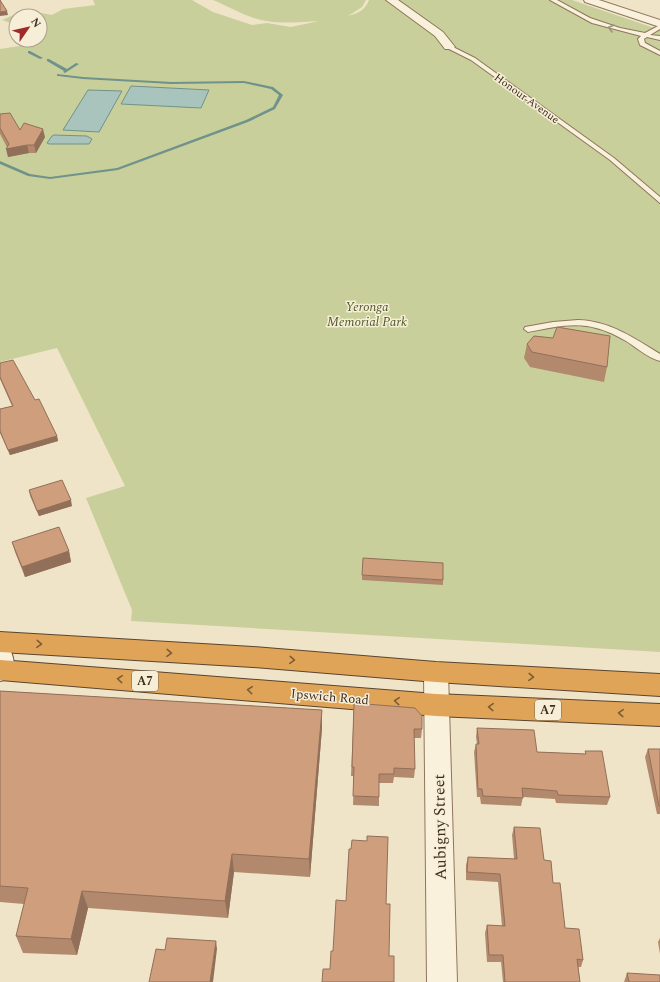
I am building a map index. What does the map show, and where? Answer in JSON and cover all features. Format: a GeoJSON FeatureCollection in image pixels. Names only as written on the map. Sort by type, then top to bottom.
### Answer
{"type":"FeatureCollection","features":[{"type":"Feature","properties":{"kind":"highway","name":"A7"},"geometry":{"type":"LineString","coordinates":[[0,642],[253,657],[436,672],[660,685]]}},
{"type":"Feature","properties":{"kind":"highway","name":"Ipswich Road"},"geometry":{"type":"LineString","coordinates":[[1,665],[436,705],[660,715]]}},
{"type":"Feature","properties":{"kind":"street","name":"Honour Avenue"},"geometry":{"type":"LineString","coordinates":[[391,0],[439,34],[449,47]]}},
{"type":"Feature","properties":{"kind":"street"},"geometry":{"type":"LineString","coordinates":[[589,0],[660,24]]}},
{"type":"Feature","properties":{"kind":"street","name":"Aubigny Street"},"geometry":{"type":"LineString","coordinates":[[436,672],[442,982]]}},
{"type":"Feature","properties":{"kind":"lane"},"geometry":{"type":"LineString","coordinates":[[555,1],[567,0]]}},
{"type":"Feature","properties":{"kind":"lane"},"geometry":{"type":"LineString","coordinates":[[555,1],[601,25],[660,38]]}},
{"type":"Feature","properties":{"kind":"lane"},"geometry":{"type":"LineString","coordinates":[[660,28],[645,35],[641,39],[642,44],[660,53]]}},
{"type":"Feature","properties":{"kind":"lane","name":"Honour Avenue"},"geometry":{"type":"LineString","coordinates":[[449,47],[473,59],[612,159],[660,201]]}},
{"type":"Feature","properties":{"kind":"lane"},"geometry":{"type":"LineString","coordinates":[[528,329],[569,323],[596,324],[660,358]]}},
{"type":"Feature","properties":{"kind":"green space","name":"Yeronga Memorial Park"},"geometry":{"type":"Polygon","coordinates":[[[93,0],[192,0],[213,12],[252,25],[267,23],[291,27],[319,21],[285,23],[259,20],[213,0],[366,0],[362,7],[348,16],[361,11],[369,0],[572,0],[660,30],[660,652],[131,621],[132,610],[86,498],[125,486],[57,348],[0,362],[0,49],[48,48],[48,14],[52,15],[63,9],[95,5],[93,0]]]}},
{"type":"Feature","properties":{"kind":"green space","name":"Yeronga Memorial Park"},"geometry":{"type":"Polygon","coordinates":[[[8,17],[8,22],[2,20],[8,17]]]}},
{"type":"Feature","properties":{"kind":"water"},"geometry":{"type":"Polygon","coordinates":[[[131,86],[209,90],[201,108],[121,104],[131,86]]]}},
{"type":"Feature","properties":{"kind":"water"},"geometry":{"type":"Polygon","coordinates":[[[88,90],[122,91],[99,132],[63,130],[88,90]]]}},
{"type":"Feature","properties":{"kind":"water"},"geometry":{"type":"Polygon","coordinates":[[[54,135],[87,136],[92,139],[89,144],[47,143],[54,135]]]}},
{"type":"Feature","properties":{"kind":"building"},"geometry":{"type":"Polygon","coordinates":[[[0,0],[7,11],[0,12],[0,0]]]}},
{"type":"Feature","properties":{"kind":"building"},"geometry":{"type":"Polygon","coordinates":[[[10,113],[20,130],[24,123],[43,129],[34,145],[6,149],[9,144],[0,128],[0,114],[10,113]]]}},
{"type":"Feature","properties":{"kind":"building"},"geometry":{"type":"Polygon","coordinates":[[[557,327],[610,336],[607,367],[532,352],[527,344],[534,336],[553,338],[557,327]]]}},
{"type":"Feature","properties":{"kind":"building"},"geometry":{"type":"Polygon","coordinates":[[[13,360],[35,400],[39,399],[57,436],[8,450],[0,431],[0,409],[13,406],[0,377],[0,363],[13,360]]]}},
{"type":"Feature","properties":{"kind":"building"},"geometry":{"type":"Polygon","coordinates":[[[62,480],[71,500],[37,511],[29,490],[62,480]]]}},
{"type":"Feature","properties":{"kind":"building"},"geometry":{"type":"Polygon","coordinates":[[[59,527],[69,551],[22,567],[12,542],[59,527]]]}},
{"type":"Feature","properties":{"kind":"building"},"geometry":{"type":"Polygon","coordinates":[[[363,558],[443,563],[443,580],[362,575],[363,558]]]}},
{"type":"Feature","properties":{"kind":"building"},"geometry":{"type":"Polygon","coordinates":[[[0,691],[322,710],[309,859],[232,854],[225,901],[82,891],[71,939],[16,936],[28,888],[0,886],[0,691]]]}},
{"type":"Feature","properties":{"kind":"building"},"geometry":{"type":"Polygon","coordinates":[[[354,703],[415,708],[422,716],[422,729],[414,729],[415,769],[394,768],[394,774],[379,774],[379,797],[353,796],[354,767],[352,767],[354,703]]]}},
{"type":"Feature","properties":{"kind":"building"},"geometry":{"type":"Polygon","coordinates":[[[477,728],[534,730],[537,752],[586,754],[585,751],[602,751],[610,797],[558,795],[557,791],[522,788],[523,798],[483,796],[482,789],[478,789],[476,744],[479,744],[477,728]]]}},
{"type":"Feature","properties":{"kind":"building"},"geometry":{"type":"Polygon","coordinates":[[[648,749],[660,749],[660,806],[659,806],[648,749]]]}},
{"type":"Feature","properties":{"kind":"building"},"geometry":{"type":"Polygon","coordinates":[[[514,827],[540,828],[544,860],[551,861],[553,883],[560,883],[565,928],[579,929],[583,960],[577,959],[580,982],[505,982],[503,955],[489,955],[487,925],[505,926],[500,874],[467,872],[468,857],[517,859],[514,827]]]}},
{"type":"Feature","properties":{"kind":"building"},"geometry":{"type":"Polygon","coordinates":[[[367,836],[388,837],[386,904],[390,904],[389,956],[394,956],[394,982],[322,982],[323,969],[330,969],[331,951],[333,951],[336,900],[346,901],[349,849],[351,849],[352,840],[367,841],[367,836]]]}},
{"type":"Feature","properties":{"kind":"building"},"geometry":{"type":"Polygon","coordinates":[[[167,938],[216,941],[210,982],[149,982],[156,949],[165,950],[167,938]]]}},
{"type":"Feature","properties":{"kind":"building"},"geometry":{"type":"Polygon","coordinates":[[[627,973],[660,975],[660,982],[629,982],[627,973]]]}},
{"type":"Feature","properties":{"kind":"waterway"},"geometry":{"type":"LineString","coordinates":[[29,52],[41,58]]}},
{"type":"Feature","properties":{"kind":"waterway"},"geometry":{"type":"LineString","coordinates":[[48,60],[67,71]]}},
{"type":"Feature","properties":{"kind":"waterway"},"geometry":{"type":"LineString","coordinates":[[67,71],[77,64]]}},
{"type":"Feature","properties":{"kind":"waterway"},"geometry":{"type":"LineString","coordinates":[[0,162],[29,175],[50,178],[118,169],[247,121],[274,108],[281,95],[272,88],[244,82],[171,83],[83,78],[58,75]]}}]}
